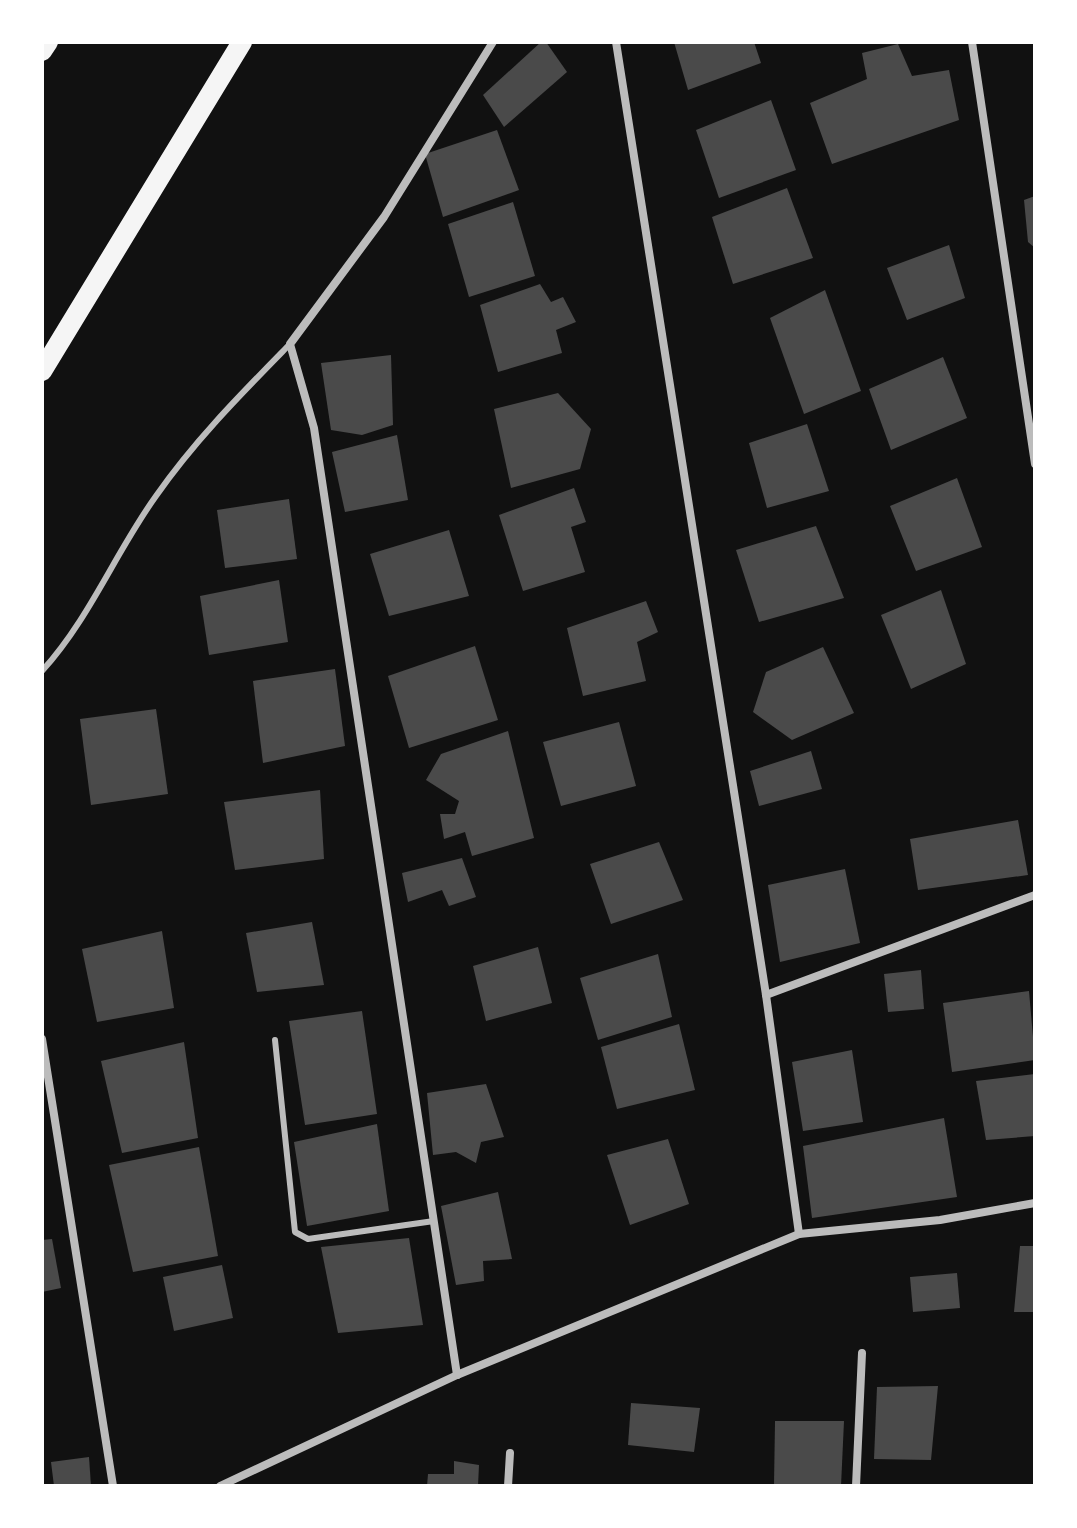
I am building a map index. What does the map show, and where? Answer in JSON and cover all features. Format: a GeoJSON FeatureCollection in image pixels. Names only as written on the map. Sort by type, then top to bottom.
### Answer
{"type":"FeatureCollection","features":[{"type":"Feature","properties":{"kind":"main road"},"geometry":{"type":"LineString","coordinates":[[42,51],[48,42]]}},
{"type":"Feature","properties":{"kind":"main road"},"geometry":{"type":"LineString","coordinates":[[42,371],[242,42]]}},
{"type":"Feature","properties":{"kind":"street"},"geometry":{"type":"LineString","coordinates":[[457,1375],[314,428],[290,344],[384,217],[493,42]]}},
{"type":"Feature","properties":{"kind":"street"},"geometry":{"type":"LineString","coordinates":[[616,42],[766,995],[799,1234]]}},
{"type":"Feature","properties":{"kind":"street"},"geometry":{"type":"LineString","coordinates":[[972,42],[1035,464]]}},
{"type":"Feature","properties":{"kind":"street"},"geometry":{"type":"LineString","coordinates":[[766,995],[1035,895]]}},
{"type":"Feature","properties":{"kind":"street"},"geometry":{"type":"LineString","coordinates":[[42,1039],[113,1486]]}},
{"type":"Feature","properties":{"kind":"street"},"geometry":{"type":"LineString","coordinates":[[220,1486],[457,1375],[799,1234],[940,1220],[1035,1203]]}},
{"type":"Feature","properties":{"kind":"street"},"geometry":{"type":"LineString","coordinates":[[856,1486],[862,1353]]}},
{"type":"Feature","properties":{"kind":"street"},"geometry":{"type":"LineString","coordinates":[[508,1486],[510,1453]]}},
{"type":"Feature","properties":{"kind":"lane"},"geometry":{"type":"LineString","coordinates":[[42,671],[97,597],[154,497],[210,426],[290,344]]}},
{"type":"Feature","properties":{"kind":"lane"},"geometry":{"type":"LineString","coordinates":[[275,1040],[295,1232],[308,1239],[434,1221]]}},
{"type":"Feature","properties":{"kind":"building"},"geometry":{"type":"Polygon","coordinates":[[[541,42],[546,42],[567,72],[504,127],[483,95],[541,42]]]}},
{"type":"Feature","properties":{"kind":"building"},"geometry":{"type":"Polygon","coordinates":[[[674,42],[754,42],[761,63],[688,90],[674,42]]]}},
{"type":"Feature","properties":{"kind":"building"},"geometry":{"type":"Polygon","coordinates":[[[898,44],[912,76],[949,70],[959,120],[832,164],[810,103],[867,79],[862,53],[898,44]]]}},
{"type":"Feature","properties":{"kind":"building"},"geometry":{"type":"Polygon","coordinates":[[[771,100],[796,170],[719,198],[696,130],[771,100]]]}},
{"type":"Feature","properties":{"kind":"building"},"geometry":{"type":"Polygon","coordinates":[[[497,130],[519,190],[443,217],[425,154],[497,130]]]}},
{"type":"Feature","properties":{"kind":"building"},"geometry":{"type":"Polygon","coordinates":[[[787,188],[813,258],[733,284],[712,217],[787,188]]]}},
{"type":"Feature","properties":{"kind":"building"},"geometry":{"type":"Polygon","coordinates":[[[1035,196],[1035,248],[1028,242],[1024,200],[1035,196]]]}},
{"type":"Feature","properties":{"kind":"building"},"geometry":{"type":"Polygon","coordinates":[[[513,202],[535,276],[469,297],[448,224],[513,202]]]}},
{"type":"Feature","properties":{"kind":"building"},"geometry":{"type":"Polygon","coordinates":[[[949,245],[965,298],[907,320],[887,268],[949,245]]]}},
{"type":"Feature","properties":{"kind":"building"},"geometry":{"type":"Polygon","coordinates":[[[540,284],[551,302],[563,297],[576,322],[556,330],[562,353],[498,372],[480,305],[540,284]]]}},
{"type":"Feature","properties":{"kind":"building"},"geometry":{"type":"Polygon","coordinates":[[[825,290],[861,391],[804,414],[770,318],[825,290]]]}},
{"type":"Feature","properties":{"kind":"building"},"geometry":{"type":"Polygon","coordinates":[[[391,355],[393,425],[362,435],[331,430],[321,363],[391,355]]]}},
{"type":"Feature","properties":{"kind":"building"},"geometry":{"type":"Polygon","coordinates":[[[943,357],[967,418],[891,450],[869,389],[943,357]]]}},
{"type":"Feature","properties":{"kind":"building"},"geometry":{"type":"Polygon","coordinates":[[[558,393],[591,429],[580,469],[511,488],[494,409],[558,393]]]}},
{"type":"Feature","properties":{"kind":"building"},"geometry":{"type":"Polygon","coordinates":[[[807,424],[829,491],[767,508],[749,443],[807,424]]]}},
{"type":"Feature","properties":{"kind":"building"},"geometry":{"type":"Polygon","coordinates":[[[397,435],[408,500],[345,512],[332,452],[397,435]]]}},
{"type":"Feature","properties":{"kind":"building"},"geometry":{"type":"Polygon","coordinates":[[[957,478],[982,547],[916,571],[890,506],[957,478]]]}},
{"type":"Feature","properties":{"kind":"building"},"geometry":{"type":"Polygon","coordinates":[[[574,488],[586,522],[571,527],[585,572],[523,591],[499,515],[574,488]]]}},
{"type":"Feature","properties":{"kind":"building"},"geometry":{"type":"Polygon","coordinates":[[[289,499],[297,559],[225,568],[217,510],[289,499]]]}},
{"type":"Feature","properties":{"kind":"building"},"geometry":{"type":"Polygon","coordinates":[[[816,526],[844,598],[759,622],[736,550],[816,526]]]}},
{"type":"Feature","properties":{"kind":"building"},"geometry":{"type":"Polygon","coordinates":[[[449,530],[469,596],[389,616],[370,554],[449,530]]]}},
{"type":"Feature","properties":{"kind":"building"},"geometry":{"type":"Polygon","coordinates":[[[279,580],[288,642],[209,655],[200,596],[279,580]]]}},
{"type":"Feature","properties":{"kind":"building"},"geometry":{"type":"Polygon","coordinates":[[[941,590],[966,664],[911,689],[881,615],[941,590]]]}},
{"type":"Feature","properties":{"kind":"building"},"geometry":{"type":"Polygon","coordinates":[[[646,601],[658,632],[637,642],[646,681],[583,696],[567,628],[646,601]]]}},
{"type":"Feature","properties":{"kind":"building"},"geometry":{"type":"Polygon","coordinates":[[[475,646],[498,720],[409,748],[388,676],[475,646]]]}},
{"type":"Feature","properties":{"kind":"building"},"geometry":{"type":"Polygon","coordinates":[[[823,647],[854,713],[792,740],[753,712],[766,672],[823,647]]]}},
{"type":"Feature","properties":{"kind":"building"},"geometry":{"type":"Polygon","coordinates":[[[335,669],[345,746],[263,763],[253,681],[335,669]]]}},
{"type":"Feature","properties":{"kind":"building"},"geometry":{"type":"Polygon","coordinates":[[[156,709],[168,794],[91,805],[80,719],[156,709]]]}},
{"type":"Feature","properties":{"kind":"building"},"geometry":{"type":"Polygon","coordinates":[[[619,722],[636,786],[561,806],[543,742],[619,722]]]}},
{"type":"Feature","properties":{"kind":"building"},"geometry":{"type":"Polygon","coordinates":[[[508,731],[534,838],[472,856],[465,832],[444,839],[440,814],[455,814],[459,801],[426,780],[441,754],[508,731]]]}},
{"type":"Feature","properties":{"kind":"building"},"geometry":{"type":"Polygon","coordinates":[[[811,751],[822,789],[759,806],[750,771],[811,751]]]}},
{"type":"Feature","properties":{"kind":"building"},"geometry":{"type":"Polygon","coordinates":[[[320,790],[324,859],[235,870],[224,802],[320,790]]]}},
{"type":"Feature","properties":{"kind":"building"},"geometry":{"type":"Polygon","coordinates":[[[1018,820],[1028,875],[918,890],[910,839],[1018,820]]]}},
{"type":"Feature","properties":{"kind":"building"},"geometry":{"type":"Polygon","coordinates":[[[659,842],[683,900],[611,924],[590,864],[659,842]]]}},
{"type":"Feature","properties":{"kind":"building"},"geometry":{"type":"Polygon","coordinates":[[[462,858],[476,897],[449,906],[442,890],[408,902],[402,873],[462,858]]]}},
{"type":"Feature","properties":{"kind":"building"},"geometry":{"type":"Polygon","coordinates":[[[845,869],[860,943],[780,962],[768,885],[845,869]]]}},
{"type":"Feature","properties":{"kind":"building"},"geometry":{"type":"Polygon","coordinates":[[[312,922],[324,985],[257,992],[246,933],[312,922]]]}},
{"type":"Feature","properties":{"kind":"building"},"geometry":{"type":"Polygon","coordinates":[[[162,931],[174,1008],[97,1022],[82,949],[162,931]]]}},
{"type":"Feature","properties":{"kind":"building"},"geometry":{"type":"Polygon","coordinates":[[[538,947],[552,1003],[486,1021],[473,966],[538,947]]]}},
{"type":"Feature","properties":{"kind":"building"},"geometry":{"type":"Polygon","coordinates":[[[658,954],[672,1017],[598,1040],[580,978],[658,954]]]}},
{"type":"Feature","properties":{"kind":"building"},"geometry":{"type":"Polygon","coordinates":[[[921,970],[924,1009],[888,1012],[884,974],[921,970]]]}},
{"type":"Feature","properties":{"kind":"building"},"geometry":{"type":"Polygon","coordinates":[[[1029,991],[1035,1060],[952,1072],[943,1003],[1029,991]]]}},
{"type":"Feature","properties":{"kind":"building"},"geometry":{"type":"Polygon","coordinates":[[[362,1011],[377,1114],[305,1125],[289,1021],[362,1011]]]}},
{"type":"Feature","properties":{"kind":"building"},"geometry":{"type":"Polygon","coordinates":[[[679,1024],[695,1090],[617,1109],[601,1047],[679,1024]]]}},
{"type":"Feature","properties":{"kind":"building"},"geometry":{"type":"Polygon","coordinates":[[[184,1042],[198,1138],[122,1153],[101,1061],[184,1042]]]}},
{"type":"Feature","properties":{"kind":"building"},"geometry":{"type":"Polygon","coordinates":[[[852,1050],[863,1122],[803,1131],[792,1062],[852,1050]]]}},
{"type":"Feature","properties":{"kind":"building"},"geometry":{"type":"Polygon","coordinates":[[[1035,1074],[1035,1136],[986,1140],[976,1081],[1035,1074]]]}},
{"type":"Feature","properties":{"kind":"building"},"geometry":{"type":"Polygon","coordinates":[[[486,1084],[504,1137],[481,1142],[476,1163],[456,1152],[433,1155],[427,1093],[486,1084]]]}},
{"type":"Feature","properties":{"kind":"building"},"geometry":{"type":"Polygon","coordinates":[[[944,1118],[957,1197],[812,1218],[803,1146],[944,1118]]]}},
{"type":"Feature","properties":{"kind":"building"},"geometry":{"type":"Polygon","coordinates":[[[377,1124],[389,1211],[307,1226],[294,1142],[377,1124]]]}},
{"type":"Feature","properties":{"kind":"building"},"geometry":{"type":"Polygon","coordinates":[[[668,1139],[689,1204],[630,1225],[607,1155],[668,1139]]]}},
{"type":"Feature","properties":{"kind":"building"},"geometry":{"type":"Polygon","coordinates":[[[199,1147],[218,1256],[133,1272],[109,1165],[199,1147]]]}},
{"type":"Feature","properties":{"kind":"building"},"geometry":{"type":"Polygon","coordinates":[[[498,1192],[512,1259],[483,1261],[484,1281],[456,1285],[441,1206],[498,1192]]]}},
{"type":"Feature","properties":{"kind":"building"},"geometry":{"type":"Polygon","coordinates":[[[409,1238],[423,1325],[338,1333],[321,1247],[409,1238]]]}},
{"type":"Feature","properties":{"kind":"building"},"geometry":{"type":"Polygon","coordinates":[[[52,1239],[61,1288],[42,1292],[42,1240],[52,1239]]]}},
{"type":"Feature","properties":{"kind":"building"},"geometry":{"type":"Polygon","coordinates":[[[1020,1246],[1035,1246],[1035,1312],[1014,1312],[1020,1246]]]}},
{"type":"Feature","properties":{"kind":"building"},"geometry":{"type":"Polygon","coordinates":[[[222,1265],[233,1318],[174,1331],[163,1277],[222,1265]]]}},
{"type":"Feature","properties":{"kind":"building"},"geometry":{"type":"Polygon","coordinates":[[[957,1273],[960,1308],[913,1312],[910,1277],[957,1273]]]}},
{"type":"Feature","properties":{"kind":"building"},"geometry":{"type":"Polygon","coordinates":[[[938,1386],[931,1460],[874,1459],[877,1387],[938,1386]]]}},
{"type":"Feature","properties":{"kind":"building"},"geometry":{"type":"Polygon","coordinates":[[[631,1403],[700,1408],[694,1452],[628,1445],[631,1403]]]}},
{"type":"Feature","properties":{"kind":"building"},"geometry":{"type":"Polygon","coordinates":[[[775,1421],[844,1421],[841,1486],[774,1486],[775,1421]]]}},
{"type":"Feature","properties":{"kind":"building"},"geometry":{"type":"Polygon","coordinates":[[[89,1457],[91,1486],[54,1486],[51,1462],[89,1457]]]}},
{"type":"Feature","properties":{"kind":"building"},"geometry":{"type":"Polygon","coordinates":[[[454,1461],[479,1465],[478,1486],[427,1486],[428,1474],[454,1474],[454,1461]]]}}]}
